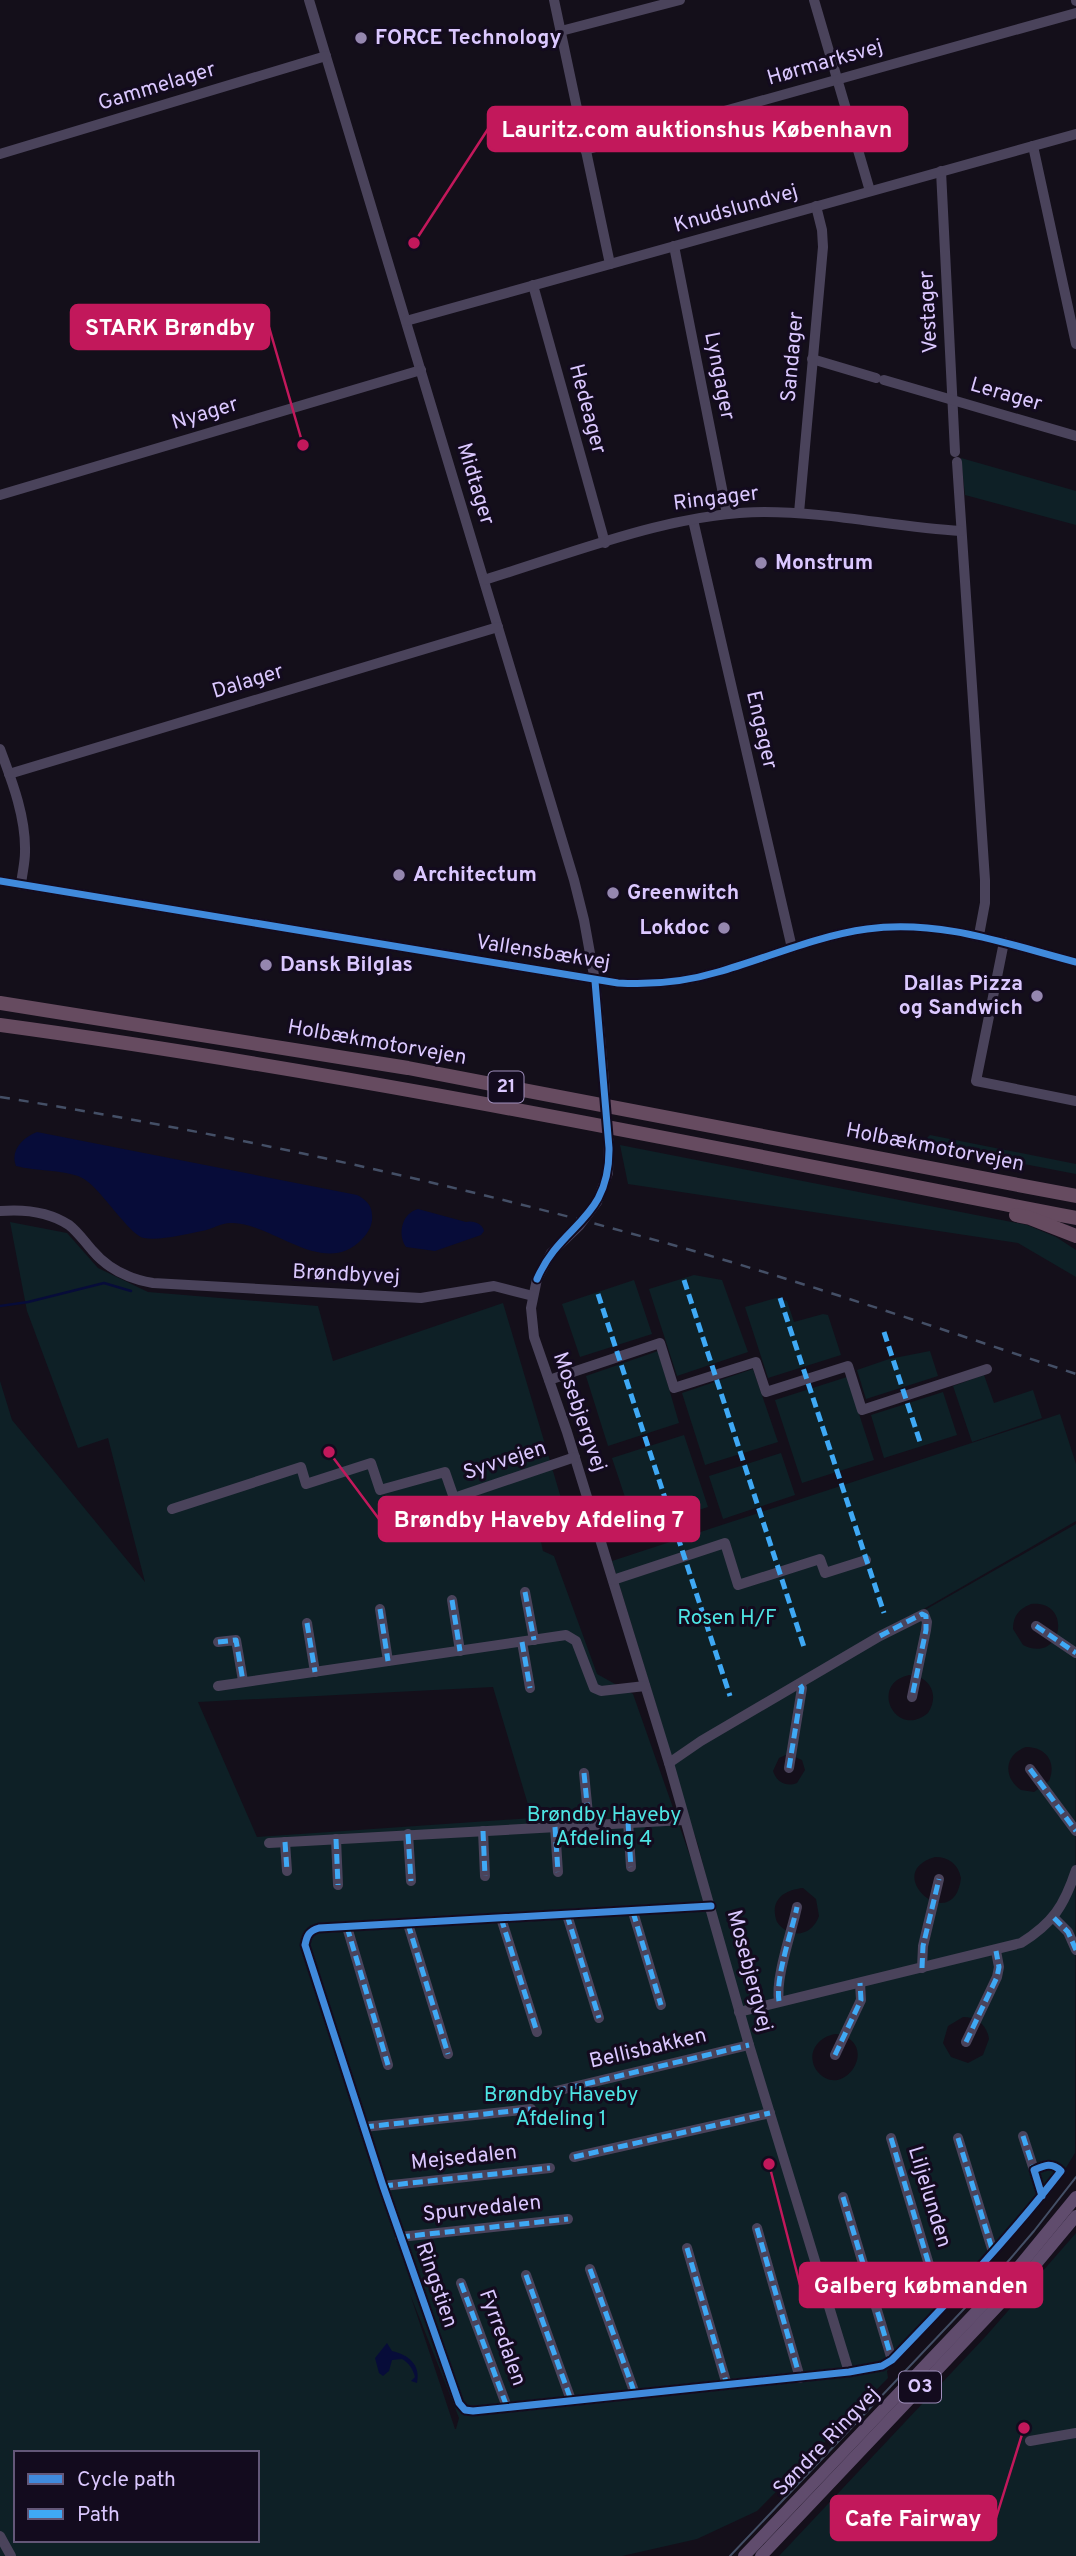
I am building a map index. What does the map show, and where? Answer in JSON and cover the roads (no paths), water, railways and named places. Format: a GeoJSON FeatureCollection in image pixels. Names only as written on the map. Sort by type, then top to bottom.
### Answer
{"type":"FeatureCollection","features":[{"type":"Feature","properties":{"kind":"highway","name":"Holbækmotorvejen"},"geometry":{"type":"LineString","coordinates":[[0,1003],[408,1068],[1076,1196]]}},
{"type":"Feature","properties":{"kind":"highway","name":"Holbækmotorvejen"},"geometry":{"type":"LineString","coordinates":[[0,1025],[130,1042],[393,1086],[1076,1218]]}},
{"type":"Feature","properties":{"kind":"highway"},"geometry":{"type":"LineString","coordinates":[[1010,1184],[1076,1189]]}},
{"type":"Feature","properties":{"kind":"highway"},"geometry":{"type":"LineString","coordinates":[[921,1188],[957,1204],[1030,1219],[1076,1236]]}},
{"type":"Feature","properties":{"kind":"main road","name":"Søndre Ringvej"},"geometry":{"type":"LineString","coordinates":[[744,2556],[1017,2269],[1076,2197]]}},
{"type":"Feature","properties":{"kind":"main road","name":"Søndre Ringvej"},"geometry":{"type":"LineString","coordinates":[[761,2556],[1026,2276],[1076,2216]]}},
{"type":"Feature","properties":{"kind":"street","name":"Midtager"},"geometry":{"type":"LineString","coordinates":[[309,0],[577,891],[595,981]]}},
{"type":"Feature","properties":{"kind":"street"},"geometry":{"type":"LineString","coordinates":[[554,0],[610,264]]}},
{"type":"Feature","properties":{"kind":"street"},"geometry":{"type":"LineString","coordinates":[[561,31],[680,0]]}},
{"type":"Feature","properties":{"kind":"street"},"geometry":{"type":"LineString","coordinates":[[814,0],[870,191]]}},
{"type":"Feature","properties":{"kind":"street","name":"Hørmarksvej"},"geometry":{"type":"LineString","coordinates":[[585,150],[1076,13]]}},
{"type":"Feature","properties":{"kind":"street","name":"Gammelager"},"geometry":{"type":"LineString","coordinates":[[0,155],[326,56]]}},
{"type":"Feature","properties":{"kind":"street","name":"Knudslundvej"},"geometry":{"type":"LineString","coordinates":[[406,321],[1076,134]]}},
{"type":"Feature","properties":{"kind":"street"},"geometry":{"type":"LineString","coordinates":[[1033,146],[1076,344]]}},
{"type":"Feature","properties":{"kind":"street","name":"Vestager"},"geometry":{"type":"LineString","coordinates":[[941,171],[961,531]]}},
{"type":"Feature","properties":{"kind":"street","name":"Sandager"},"geometry":{"type":"LineString","coordinates":[[799,513],[823,247],[816,206]]}},
{"type":"Feature","properties":{"kind":"street","name":"Lyngager"},"geometry":{"type":"LineString","coordinates":[[674,246],[727,514]]}},
{"type":"Feature","properties":{"kind":"street","name":"Hedeager"},"geometry":{"type":"LineString","coordinates":[[533,285],[605,543]]}},
{"type":"Feature","properties":{"kind":"street","name":"Lerager"},"geometry":{"type":"LineString","coordinates":[[813,359],[1076,436]]}},
{"type":"Feature","properties":{"kind":"street","name":"Nyager"},"geometry":{"type":"LineString","coordinates":[[0,495],[421,370]]}},
{"type":"Feature","properties":{"kind":"street","name":"Ringager"},"geometry":{"type":"LineString","coordinates":[[484,580],[666,525],[727,514],[799,513],[961,531]]}},
{"type":"Feature","properties":{"kind":"street","name":"Engager"},"geometry":{"type":"LineString","coordinates":[[693,520],[792,948]]}},
{"type":"Feature","properties":{"kind":"street"},"geometry":{"type":"LineString","coordinates":[[961,531],[985,880],[985,903],[979,935]]}},
{"type":"Feature","properties":{"kind":"street","name":"Dalager"},"geometry":{"type":"LineString","coordinates":[[9,774],[498,627]]}},
{"type":"Feature","properties":{"kind":"street"},"geometry":{"type":"LineString","coordinates":[[0,749],[24,835],[21,885]]}},
{"type":"Feature","properties":{"kind":"street","name":"Vallensbækvej"},"geometry":{"type":"LineString","coordinates":[[0,881],[595,981],[639,984],[680,981],[868,929],[912,927],[979,935],[1076,962]]}},
{"type":"Feature","properties":{"kind":"street"},"geometry":{"type":"LineString","coordinates":[[1004,942],[976,1081],[1076,1101]]}},
{"type":"Feature","properties":{"kind":"street"},"geometry":{"type":"LineString","coordinates":[[595,981],[605,1092]]}},
{"type":"Feature","properties":{"kind":"street"},"geometry":{"type":"LineString","coordinates":[[533,1296],[537,1279],[549,1257],[579,1226],[597,1202],[608,1173],[609,1141]]}},
{"type":"Feature","properties":{"kind":"street","name":"Brøndbyvej"},"geometry":{"type":"LineString","coordinates":[[0,1211],[28,1210],[50,1216],[68,1225],[106,1265],[133,1279],[153,1283],[421,1298],[494,1286],[533,1296]]}},
{"type":"Feature","properties":{"kind":"street","name":"Mosebjergvej"},"geometry":{"type":"LineString","coordinates":[[533,1296],[531,1322],[534,1338],[575,1457],[669,1763],[739,2012],[849,2372]]}},
{"type":"Feature","properties":{"kind":"street"},"geometry":{"type":"LineString","coordinates":[[549,1380],[660,1343],[674,1388],[756,1362],[766,1392],[848,1366],[862,1410],[987,1369]]}},
{"type":"Feature","properties":{"kind":"street","name":"Syvvejen"},"geometry":{"type":"LineString","coordinates":[[172,1509],[301,1467],[306,1484],[371,1463],[380,1490],[445,1472],[454,1498],[575,1457]]}},
{"type":"Feature","properties":{"kind":"street"},"geometry":{"type":"LineString","coordinates":[[613,1580],[725,1543],[738,1585],[820,1559],[825,1573],[866,1560]]}},
{"type":"Feature","properties":{"kind":"street"},"geometry":{"type":"LineString","coordinates":[[525,1592],[534,1640]]}},
{"type":"Feature","properties":{"kind":"street"},"geometry":{"type":"LineString","coordinates":[[452,1600],[460,1651]]}},
{"type":"Feature","properties":{"kind":"street"},"geometry":{"type":"LineString","coordinates":[[380,1609],[388,1661]]}},
{"type":"Feature","properties":{"kind":"street"},"geometry":{"type":"LineString","coordinates":[[669,1763],[701,1741],[880,1636],[924,1614],[926,1630],[912,1697]]}},
{"type":"Feature","properties":{"kind":"street"},"geometry":{"type":"LineString","coordinates":[[307,1623],[315,1672]]}},
{"type":"Feature","properties":{"kind":"street"},"geometry":{"type":"LineString","coordinates":[[1036,1626],[1076,1653]]}},
{"type":"Feature","properties":{"kind":"street"},"geometry":{"type":"LineString","coordinates":[[218,1686],[566,1635],[573,1637],[594,1688],[601,1692],[645,1686]]}},
{"type":"Feature","properties":{"kind":"street"},"geometry":{"type":"LineString","coordinates":[[218,1642],[236,1640],[243,1681]]}},
{"type":"Feature","properties":{"kind":"street"},"geometry":{"type":"LineString","coordinates":[[522,1642],[530,1688]]}},
{"type":"Feature","properties":{"kind":"street"},"geometry":{"type":"LineString","coordinates":[[789,1768],[803,1692],[800,1685]]}},
{"type":"Feature","properties":{"kind":"street"},"geometry":{"type":"LineString","coordinates":[[1030,1769],[1076,1831]]}},
{"type":"Feature","properties":{"kind":"street"},"geometry":{"type":"LineString","coordinates":[[584,1773],[589,1824]]}},
{"type":"Feature","properties":{"kind":"street"},"geometry":{"type":"LineString","coordinates":[[269,1843],[684,1820]]}},
{"type":"Feature","properties":{"kind":"street"},"geometry":{"type":"LineString","coordinates":[[628,1822],[631,1867]]}},
{"type":"Feature","properties":{"kind":"street"},"geometry":{"type":"LineString","coordinates":[[555,1827],[558,1872]]}},
{"type":"Feature","properties":{"kind":"street"},"geometry":{"type":"LineString","coordinates":[[483,1831],[485,1877]]}},
{"type":"Feature","properties":{"kind":"street"},"geometry":{"type":"LineString","coordinates":[[408,1834],[411,1881]]}},
{"type":"Feature","properties":{"kind":"street"},"geometry":{"type":"LineString","coordinates":[[336,1839],[338,1885]]}},
{"type":"Feature","properties":{"kind":"street"},"geometry":{"type":"LineString","coordinates":[[285,1842],[286,1871]]}},
{"type":"Feature","properties":{"kind":"street"},"geometry":{"type":"LineString","coordinates":[[739,2012],[1021,1943],[1054,1918],[1065,1901],[1076,1870]]}},
{"type":"Feature","properties":{"kind":"street"},"geometry":{"type":"LineString","coordinates":[[922,1968],[923,1946],[939,1879]]}},
{"type":"Feature","properties":{"kind":"street","name":"Ringstien"},"geometry":{"type":"LineString","coordinates":[[711,1906],[347,1927],[312,1930],[306,1936],[305,1945],[400,2237],[459,2403],[465,2410],[872,2369],[892,2360],[942,2308],[1061,2171],[1049,2164],[1034,2170]]}},
{"type":"Feature","properties":{"kind":"street"},"geometry":{"type":"LineString","coordinates":[[779,2001],[780,1977],[797,1907]]}},
{"type":"Feature","properties":{"kind":"street"},"geometry":{"type":"LineString","coordinates":[[633,1912],[661,2005]]}},
{"type":"Feature","properties":{"kind":"street"},"geometry":{"type":"LineString","coordinates":[[567,1915],[599,2018]]}},
{"type":"Feature","properties":{"kind":"street"},"geometry":{"type":"LineString","coordinates":[[501,1918],[537,2032]]}},
{"type":"Feature","properties":{"kind":"street"},"geometry":{"type":"LineString","coordinates":[[1054,1918],[1068,1932],[1076,1950]]}},
{"type":"Feature","properties":{"kind":"street"},"geometry":{"type":"LineString","coordinates":[[408,1924],[448,2054]]}},
{"type":"Feature","properties":{"kind":"street"},"geometry":{"type":"LineString","coordinates":[[347,1927],[388,2065]]}},
{"type":"Feature","properties":{"kind":"street"},"geometry":{"type":"LineString","coordinates":[[966,2042],[997,1977],[999,1967],[996,1951]]}},
{"type":"Feature","properties":{"kind":"street"},"geometry":{"type":"LineString","coordinates":[[835,2055],[861,2000],[860,1983]]}},
{"type":"Feature","properties":{"kind":"street","name":"Bellisbakken"},"geometry":{"type":"LineString","coordinates":[[556,2091],[749,2045]]}},
{"type":"Feature","properties":{"kind":"street"},"geometry":{"type":"LineString","coordinates":[[364,2127],[531,2109]]}},
{"type":"Feature","properties":{"kind":"street"},"geometry":{"type":"LineString","coordinates":[[574,2157],[770,2113]]}},
{"type":"Feature","properties":{"kind":"street"},"geometry":{"type":"LineString","coordinates":[[958,2137],[993,2252]]}},
{"type":"Feature","properties":{"kind":"street"},"geometry":{"type":"LineString","coordinates":[[1023,2137],[1042,2196]]}},
{"type":"Feature","properties":{"kind":"street","name":"Liljelunden"},"geometry":{"type":"LineString","coordinates":[[891,2138],[942,2308]]}},
{"type":"Feature","properties":{"kind":"street","name":"Mejsedalen"},"geometry":{"type":"LineString","coordinates":[[383,2186],[550,2168]]}},
{"type":"Feature","properties":{"kind":"street"},"geometry":{"type":"LineString","coordinates":[[843,2197],[892,2360]]}},
{"type":"Feature","properties":{"kind":"street","name":"Spurvedalen"},"geometry":{"type":"LineString","coordinates":[[400,2237],[568,2219]]}},
{"type":"Feature","properties":{"kind":"street"},"geometry":{"type":"LineString","coordinates":[[757,2228],[800,2378]]}},
{"type":"Feature","properties":{"kind":"street"},"geometry":{"type":"LineString","coordinates":[[687,2248],[727,2385]]}},
{"type":"Feature","properties":{"kind":"street"},"geometry":{"type":"LineString","coordinates":[[590,2269],[635,2394]]}},
{"type":"Feature","properties":{"kind":"street"},"geometry":{"type":"LineString","coordinates":[[526,2276],[571,2400]]}},
{"type":"Feature","properties":{"kind":"street","name":"Fyrredalen"},"geometry":{"type":"LineString","coordinates":[[461,2283],[507,2407]]}},
{"type":"Feature","properties":{"kind":"street"},"geometry":{"type":"LineString","coordinates":[[1030,2441],[1076,2433]]}},
{"type":"Feature","properties":{"kind":"street"},"geometry":{"type":"LineString","coordinates":[[0,2536],[11,2556]]}},
{"type":"Feature","properties":{"kind":"waterway"},"geometry":{"type":"LineString","coordinates":[[0,1306],[28,1302],[104,1283],[131,1291]]}},
{"type":"Feature","properties":{"kind":"tram line"},"geometry":{"type":"LineString","coordinates":[[730,2556],[998,2273],[1076,2177]]}},
{"type":"Feature","properties":{"kind":"railway"},"geometry":{"type":"LineString","coordinates":[[0,1097],[260,1144],[517,1203],[687,1249],[1076,1374]]}},
{"type":"Feature","properties":{"kind":"place","name":"FORCE Technology"},"geometry":{"type":"Point","coordinates":[361,38]}},
{"type":"Feature","properties":{"kind":"place","name":"Lauritz.com auktionshus København"},"geometry":{"type":"Point","coordinates":[414,243]}},
{"type":"Feature","properties":{"kind":"place","name":"STARK Brøndby"},"geometry":{"type":"Point","coordinates":[303,445]}},
{"type":"Feature","properties":{"kind":"place","name":"Monstrum"},"geometry":{"type":"Point","coordinates":[761,563]}},
{"type":"Feature","properties":{"kind":"place","name":"Architectum"},"geometry":{"type":"Point","coordinates":[399,875]}},
{"type":"Feature","properties":{"kind":"place","name":"Greenwitch"},"geometry":{"type":"Point","coordinates":[613,893]}},
{"type":"Feature","properties":{"kind":"place","name":"Lokdoc"},"geometry":{"type":"Point","coordinates":[724,928]}},
{"type":"Feature","properties":{"kind":"place","name":"Dansk Bilglas"},"geometry":{"type":"Point","coordinates":[266,965]}},
{"type":"Feature","properties":{"kind":"place","name":"Dallas Pizza og Sandwich"},"geometry":{"type":"Point","coordinates":[1037,996]}},
{"type":"Feature","properties":{"kind":"place","name":"Brøndby Haveby Afdeling 7"},"geometry":{"type":"Point","coordinates":[329,1452]}},
{"type":"Feature","properties":{"kind":"place","name":"Galberg købmanden"},"geometry":{"type":"Point","coordinates":[769,2164]}},
{"type":"Feature","properties":{"kind":"place","name":"Cafe Fairway"},"geometry":{"type":"Point","coordinates":[1024,2428]}},
{"type":"Feature","properties":{"kind":"park label","name":"Rosen H/F"},"geometry":{"type":"Point","coordinates":[727,1618]}},
{"type":"Feature","properties":{"kind":"park label","name":"Brøndby Haveby Afdeling 4"},"geometry":{"type":"Point","coordinates":[604,1827]}},
{"type":"Feature","properties":{"kind":"park label","name":"Brøndby Haveby Afdeling 1"},"geometry":{"type":"Point","coordinates":[561,2107]}}]}
